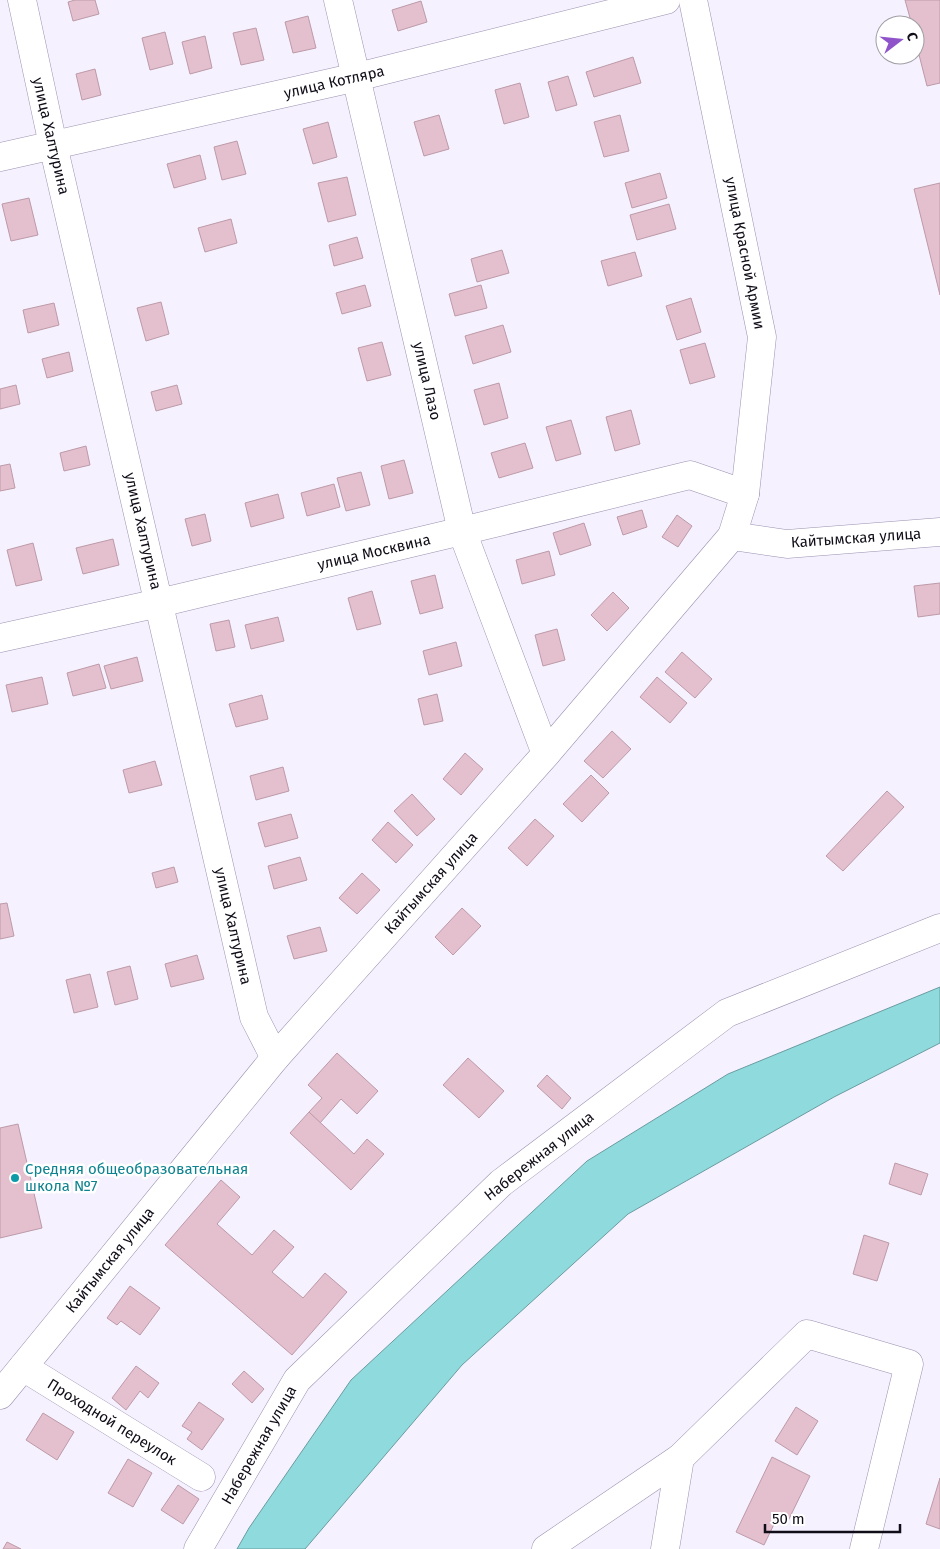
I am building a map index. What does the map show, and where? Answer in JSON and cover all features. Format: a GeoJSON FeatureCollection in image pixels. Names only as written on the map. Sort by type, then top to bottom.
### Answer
{"type":"FeatureCollection","features":[{"type":"Feature","properties":{"kind":"street","name":"улица Халтурина"},"geometry":{"type":"LineString","coordinates":[[22,0],[53,145],[160,602],[254,1017],[275,1058]]}},
{"type":"Feature","properties":{"kind":"street","name":"улица Лазо"},"geometry":{"type":"LineString","coordinates":[[338,0],[462,532],[546,754]]}},
{"type":"Feature","properties":{"kind":"street","name":"улица Котляра"},"geometry":{"type":"LineString","coordinates":[[0,157],[357,77],[666,0]]}},
{"type":"Feature","properties":{"kind":"street","name":"улица Красной Армии"},"geometry":{"type":"LineString","coordinates":[[693,0],[762,337],[745,494],[732,536]]}},
{"type":"Feature","properties":{"kind":"street","name":"улица Москвина"},"geometry":{"type":"LineString","coordinates":[[0,638],[462,532],[690,475],[745,494]]}},
{"type":"Feature","properties":{"kind":"street","name":"Кайтымская улица"},"geometry":{"type":"LineString","coordinates":[[0,1395],[275,1058],[546,754],[732,536],[786,544],[940,532]]}},
{"type":"Feature","properties":{"kind":"street","name":"Набережная улица"},"geometry":{"type":"LineString","coordinates":[[198,1549],[296,1380],[501,1183],[728,1013],[940,928]]}},
{"type":"Feature","properties":{"kind":"street"},"geometry":{"type":"LineString","coordinates":[[546,1549],[680,1458],[807,1334],[909,1364],[864,1549]]}},
{"type":"Feature","properties":{"kind":"street","name":"Проходной переулок"},"geometry":{"type":"LineString","coordinates":[[23,1367],[201,1477]]}},
{"type":"Feature","properties":{"kind":"street"},"geometry":{"type":"LineString","coordinates":[[665,1549],[680,1458]]}},
{"type":"Feature","properties":{"kind":"water"},"geometry":{"type":"Polygon","coordinates":[[[940,987],[940,1043],[834,1097],[628,1214],[462,1365],[305,1549],[237,1549],[249,1528],[351,1380],[587,1161],[728,1074],[940,987]]]}},
{"type":"Feature","properties":{"kind":"building"},"geometry":{"type":"Polygon","coordinates":[[[95,0],[99,14],[73,21],[68,2],[95,0]]]}},
{"type":"Feature","properties":{"kind":"building"},"geometry":{"type":"Polygon","coordinates":[[[905,0],[940,0],[940,83],[927,86],[922,65],[925,65],[925,15],[909,15],[905,0]]]}},
{"type":"Feature","properties":{"kind":"building"},"geometry":{"type":"Polygon","coordinates":[[[421,1],[427,22],[398,31],[392,10],[421,1]]]}},
{"type":"Feature","properties":{"kind":"building"},"geometry":{"type":"Polygon","coordinates":[[[308,16],[316,48],[293,53],[285,22],[308,16]]]}},
{"type":"Feature","properties":{"kind":"building"},"geometry":{"type":"Polygon","coordinates":[[[256,28],[264,60],[241,65],[233,33],[256,28]]]}},
{"type":"Feature","properties":{"kind":"building"},"geometry":{"type":"Polygon","coordinates":[[[165,32],[173,64],[150,70],[142,38],[165,32]]]}},
{"type":"Feature","properties":{"kind":"building"},"geometry":{"type":"Polygon","coordinates":[[[205,36],[212,68],[190,74],[182,42],[205,36]]]}},
{"type":"Feature","properties":{"kind":"building"},"geometry":{"type":"Polygon","coordinates":[[[633,57],[641,83],[594,97],[586,72],[633,57]]]}},
{"type":"Feature","properties":{"kind":"building"},"geometry":{"type":"Polygon","coordinates":[[[95,69],[101,95],[82,100],[76,74],[95,69]]]}},
{"type":"Feature","properties":{"kind":"building"},"geometry":{"type":"Polygon","coordinates":[[[568,76],[577,105],[556,111],[548,82],[568,76]]]}},
{"type":"Feature","properties":{"kind":"building"},"geometry":{"type":"Polygon","coordinates":[[[520,83],[529,117],[504,124],[495,90],[520,83]]]}},
{"type":"Feature","properties":{"kind":"building"},"geometry":{"type":"Polygon","coordinates":[[[439,115],[449,149],[424,156],[414,122],[439,115]]]}},
{"type":"Feature","properties":{"kind":"building"},"geometry":{"type":"Polygon","coordinates":[[[620,115],[629,151],[604,157],[594,122],[620,115]]]}},
{"type":"Feature","properties":{"kind":"building"},"geometry":{"type":"Polygon","coordinates":[[[328,122],[337,157],[313,164],[303,129],[328,122]]]}},
{"type":"Feature","properties":{"kind":"building"},"geometry":{"type":"Polygon","coordinates":[[[237,141],[246,174],[222,180],[214,147],[237,141]]]}},
{"type":"Feature","properties":{"kind":"building"},"geometry":{"type":"Polygon","coordinates":[[[200,155],[206,179],[174,188],[167,164],[200,155]]]}},
{"type":"Feature","properties":{"kind":"building"},"geometry":{"type":"Polygon","coordinates":[[[660,173],[667,198],[632,208],[625,183],[660,173]]]}},
{"type":"Feature","properties":{"kind":"building"},"geometry":{"type":"Polygon","coordinates":[[[347,177],[356,215],[328,222],[318,183],[347,177]]]}},
{"type":"Feature","properties":{"kind":"building"},"geometry":{"type":"Polygon","coordinates":[[[940,183],[940,295],[914,189],[940,183]]]}},
{"type":"Feature","properties":{"kind":"building"},"geometry":{"type":"Polygon","coordinates":[[[29,198],[38,235],[11,241],[2,204],[29,198]]]}},
{"type":"Feature","properties":{"kind":"building"},"geometry":{"type":"Polygon","coordinates":[[[669,204],[676,229],[637,240],[630,215],[669,204]]]}},
{"type":"Feature","properties":{"kind":"building"},"geometry":{"type":"Polygon","coordinates":[[[231,219],[237,243],[205,252],[198,228],[231,219]]]}},
{"type":"Feature","properties":{"kind":"building"},"geometry":{"type":"Polygon","coordinates":[[[357,237],[363,258],[334,266],[329,245],[357,237]]]}},
{"type":"Feature","properties":{"kind":"building"},"geometry":{"type":"Polygon","coordinates":[[[502,250],[509,273],[477,282],[471,259],[502,250]]]}},
{"type":"Feature","properties":{"kind":"building"},"geometry":{"type":"Polygon","coordinates":[[[635,252],[642,276],[608,286],[601,261],[635,252]]]}},
{"type":"Feature","properties":{"kind":"building"},"geometry":{"type":"Polygon","coordinates":[[[365,285],[371,306],[342,314],[336,293],[365,285]]]}},
{"type":"Feature","properties":{"kind":"building"},"geometry":{"type":"Polygon","coordinates":[[[481,285],[487,308],[455,316],[449,294],[481,285]]]}},
{"type":"Feature","properties":{"kind":"building"},"geometry":{"type":"Polygon","coordinates":[[[691,298],[701,332],[677,340],[666,306],[691,298]]]}},
{"type":"Feature","properties":{"kind":"building"},"geometry":{"type":"Polygon","coordinates":[[[161,302],[169,334],[146,341],[137,308],[161,302]]]}},
{"type":"Feature","properties":{"kind":"building"},"geometry":{"type":"Polygon","coordinates":[[[54,303],[59,325],[28,333],[23,310],[54,303]]]}},
{"type":"Feature","properties":{"kind":"building"},"geometry":{"type":"Polygon","coordinates":[[[503,325],[511,352],[473,364],[465,336],[503,325]]]}},
{"type":"Feature","properties":{"kind":"building"},"geometry":{"type":"Polygon","coordinates":[[[382,342],[391,375],[367,381],[358,348],[382,342]]]}},
{"type":"Feature","properties":{"kind":"building"},"geometry":{"type":"Polygon","coordinates":[[[705,343],[715,377],[690,384],[680,350],[705,343]]]}},
{"type":"Feature","properties":{"kind":"building"},"geometry":{"type":"Polygon","coordinates":[[[69,352],[73,371],[47,378],[42,359],[69,352]]]}},
{"type":"Feature","properties":{"kind":"building"},"geometry":{"type":"Polygon","coordinates":[[[499,383],[508,418],[484,425],[474,390],[499,383]]]}},
{"type":"Feature","properties":{"kind":"building"},"geometry":{"type":"Polygon","coordinates":[[[16,385],[20,404],[0,409],[0,389],[16,385]]]}},
{"type":"Feature","properties":{"kind":"building"},"geometry":{"type":"Polygon","coordinates":[[[177,385],[182,404],[156,411],[151,392],[177,385]]]}},
{"type":"Feature","properties":{"kind":"building"},"geometry":{"type":"Polygon","coordinates":[[[631,410],[640,444],[615,451],[606,417],[631,410]]]}},
{"type":"Feature","properties":{"kind":"building"},"geometry":{"type":"Polygon","coordinates":[[[571,420],[581,454],[556,461],[546,427],[571,420]]]}},
{"type":"Feature","properties":{"kind":"building"},"geometry":{"type":"Polygon","coordinates":[[[525,443],[533,468],[499,478],[491,453],[525,443]]]}},
{"type":"Feature","properties":{"kind":"building"},"geometry":{"type":"Polygon","coordinates":[[[86,446],[90,465],[64,471],[60,453],[86,446]]]}},
{"type":"Feature","properties":{"kind":"building"},"geometry":{"type":"Polygon","coordinates":[[[404,460],[413,493],[389,499],[381,466],[404,460]]]}},
{"type":"Feature","properties":{"kind":"building"},"geometry":{"type":"Polygon","coordinates":[[[10,464],[15,488],[0,491],[0,466],[10,464]]]}},
{"type":"Feature","properties":{"kind":"building"},"geometry":{"type":"Polygon","coordinates":[[[361,472],[370,505],[346,511],[337,478],[361,472]]]}},
{"type":"Feature","properties":{"kind":"building"},"geometry":{"type":"Polygon","coordinates":[[[334,484],[340,507],[307,516],[301,493],[334,484]]]}},
{"type":"Feature","properties":{"kind":"building"},"geometry":{"type":"Polygon","coordinates":[[[278,494],[284,518],[251,527],[245,503],[278,494]]]}},
{"type":"Feature","properties":{"kind":"building"},"geometry":{"type":"Polygon","coordinates":[[[642,510],[647,527],[623,535],[617,517],[642,510]]]}},
{"type":"Feature","properties":{"kind":"building"},"geometry":{"type":"Polygon","coordinates":[[[205,514],[211,541],[192,546],[185,519],[205,514]]]}},
{"type":"Feature","properties":{"kind":"building"},"geometry":{"type":"Polygon","coordinates":[[[677,515],[692,526],[678,547],[662,537],[677,515]]]}},
{"type":"Feature","properties":{"kind":"building"},"geometry":{"type":"Polygon","coordinates":[[[584,523],[591,545],[560,555],[553,533],[584,523]]]}},
{"type":"Feature","properties":{"kind":"building"},"geometry":{"type":"Polygon","coordinates":[[[113,539],[119,565],[83,574],[76,548],[113,539]]]}},
{"type":"Feature","properties":{"kind":"building"},"geometry":{"type":"Polygon","coordinates":[[[33,543],[42,580],[16,586],[7,550],[33,543]]]}},
{"type":"Feature","properties":{"kind":"building"},"geometry":{"type":"Polygon","coordinates":[[[549,551],[555,575],[522,584],[516,560],[549,551]]]}},
{"type":"Feature","properties":{"kind":"building"},"geometry":{"type":"Polygon","coordinates":[[[435,575],[443,608],[420,614],[411,581],[435,575]]]}},
{"type":"Feature","properties":{"kind":"building"},"geometry":{"type":"Polygon","coordinates":[[[940,583],[940,614],[918,617],[914,586],[940,583]]]}},
{"type":"Feature","properties":{"kind":"building"},"geometry":{"type":"Polygon","coordinates":[[[372,591],[381,624],[357,630],[348,598],[372,591]]]}},
{"type":"Feature","properties":{"kind":"building"},"geometry":{"type":"Polygon","coordinates":[[[613,592],[629,608],[607,631],[591,615],[613,592]]]}},
{"type":"Feature","properties":{"kind":"building"},"geometry":{"type":"Polygon","coordinates":[[[278,617],[284,641],[251,649],[245,625],[278,617]]]}},
{"type":"Feature","properties":{"kind":"building"},"geometry":{"type":"Polygon","coordinates":[[[229,620],[235,647],[216,651],[210,624],[229,620]]]}},
{"type":"Feature","properties":{"kind":"building"},"geometry":{"type":"Polygon","coordinates":[[[557,629],[565,660],[543,666],[535,635],[557,629]]]}},
{"type":"Feature","properties":{"kind":"building"},"geometry":{"type":"Polygon","coordinates":[[[456,642],[462,666],[429,675],[423,651],[456,642]]]}},
{"type":"Feature","properties":{"kind":"building"},"geometry":{"type":"Polygon","coordinates":[[[682,652],[712,679],[695,698],[665,672],[682,652]]]}},
{"type":"Feature","properties":{"kind":"building"},"geometry":{"type":"Polygon","coordinates":[[[137,657],[143,681],[111,689],[104,666],[137,657]]]}},
{"type":"Feature","properties":{"kind":"building"},"geometry":{"type":"Polygon","coordinates":[[[99,664],[106,688],[73,696],[67,673],[99,664]]]}},
{"type":"Feature","properties":{"kind":"building"},"geometry":{"type":"Polygon","coordinates":[[[42,677],[48,704],[12,712],[6,685],[42,677]]]}},
{"type":"Feature","properties":{"kind":"building"},"geometry":{"type":"Polygon","coordinates":[[[657,677],[687,703],[670,723],[640,697],[657,677]]]}},
{"type":"Feature","properties":{"kind":"building"},"geometry":{"type":"Polygon","coordinates":[[[437,694],[443,721],[424,725],[418,699],[437,694]]]}},
{"type":"Feature","properties":{"kind":"building"},"geometry":{"type":"Polygon","coordinates":[[[262,695],[268,719],[236,727],[229,704],[262,695]]]}},
{"type":"Feature","properties":{"kind":"building"},"geometry":{"type":"Polygon","coordinates":[[[612,731],[631,749],[603,778],[584,761],[612,731]]]}},
{"type":"Feature","properties":{"kind":"building"},"geometry":{"type":"Polygon","coordinates":[[[465,753],[483,769],[461,795],[443,779],[465,753]]]}},
{"type":"Feature","properties":{"kind":"building"},"geometry":{"type":"Polygon","coordinates":[[[155,761],[162,785],[129,793],[123,770],[155,761]]]}},
{"type":"Feature","properties":{"kind":"building"},"geometry":{"type":"Polygon","coordinates":[[[283,767],[289,791],[256,800],[250,776],[283,767]]]}},
{"type":"Feature","properties":{"kind":"building"},"geometry":{"type":"Polygon","coordinates":[[[591,775],[609,793],[582,822],[563,804],[591,775]]]}},
{"type":"Feature","properties":{"kind":"building"},"geometry":{"type":"Polygon","coordinates":[[[887,791],[904,807],[843,871],[826,856],[887,791]]]}},
{"type":"Feature","properties":{"kind":"building"},"geometry":{"type":"Polygon","coordinates":[[[412,794],[435,819],[417,836],[394,811],[412,794]]]}},
{"type":"Feature","properties":{"kind":"building"},"geometry":{"type":"Polygon","coordinates":[[[291,814],[298,838],[265,847],[258,823],[291,814]]]}},
{"type":"Feature","properties":{"kind":"building"},"geometry":{"type":"Polygon","coordinates":[[[535,819],[554,836],[527,866],[508,848],[535,819]]]}},
{"type":"Feature","properties":{"kind":"building"},"geometry":{"type":"Polygon","coordinates":[[[388,822],[413,845],[396,863],[372,840],[388,822]]]}},
{"type":"Feature","properties":{"kind":"building"},"geometry":{"type":"Polygon","coordinates":[[[300,857],[307,880],[274,889],[268,866],[300,857]]]}},
{"type":"Feature","properties":{"kind":"building"},"geometry":{"type":"Polygon","coordinates":[[[174,867],[178,882],[156,888],[152,873],[174,867]]]}},
{"type":"Feature","properties":{"kind":"building"},"geometry":{"type":"Polygon","coordinates":[[[362,873],[380,890],[357,914],[339,898],[362,873]]]}},
{"type":"Feature","properties":{"kind":"building"},"geometry":{"type":"Polygon","coordinates":[[[7,903],[14,936],[0,939],[0,904],[7,903]]]}},
{"type":"Feature","properties":{"kind":"building"},"geometry":{"type":"Polygon","coordinates":[[[462,908],[481,926],[453,955],[435,937],[462,908]]]}},
{"type":"Feature","properties":{"kind":"building"},"geometry":{"type":"Polygon","coordinates":[[[320,927],[327,951],[294,959],[287,936],[320,927]]]}},
{"type":"Feature","properties":{"kind":"building"},"geometry":{"type":"Polygon","coordinates":[[[197,955],[204,979],[171,987],[165,964],[197,955]]]}},
{"type":"Feature","properties":{"kind":"building"},"geometry":{"type":"Polygon","coordinates":[[[130,966],[138,999],[115,1005],[107,972],[130,966]]]}},
{"type":"Feature","properties":{"kind":"building"},"geometry":{"type":"Polygon","coordinates":[[[90,974],[98,1007],[74,1013],[66,980],[90,974]]]}},
{"type":"Feature","properties":{"kind":"building"},"geometry":{"type":"Polygon","coordinates":[[[337,1053],[378,1091],[357,1114],[341,1099],[320,1123],[309,1112],[322,1098],[308,1085],[337,1053]]]}},
{"type":"Feature","properties":{"kind":"building"},"geometry":{"type":"Polygon","coordinates":[[[468,1058],[504,1091],[479,1118],[443,1085],[468,1058]]]}},
{"type":"Feature","properties":{"kind":"building"},"geometry":{"type":"Polygon","coordinates":[[[547,1075],[571,1098],[562,1109],[537,1086],[547,1075]]]}},
{"type":"Feature","properties":{"kind":"building"},"geometry":{"type":"Polygon","coordinates":[[[309,1112],[354,1154],[367,1139],[384,1154],[351,1190],[290,1133],[309,1112]]]}},
{"type":"Feature","properties":{"kind":"building","name":"Средняя общеобразовательная школа №7"},"geometry":{"type":"Polygon","coordinates":[[[18,1124],[42,1228],[0,1238],[0,1128],[18,1124]]]}},
{"type":"Feature","properties":{"kind":"building"},"geometry":{"type":"Polygon","coordinates":[[[895,1163],[928,1174],[921,1195],[889,1184],[895,1163]]]}},
{"type":"Feature","properties":{"kind":"building"},"geometry":{"type":"Polygon","coordinates":[[[221,1180],[240,1197],[217,1224],[252,1255],[274,1230],[294,1247],[272,1272],[303,1298],[325,1273],[347,1292],[292,1355],[165,1245],[221,1180]]]}},
{"type":"Feature","properties":{"kind":"building"},"geometry":{"type":"Polygon","coordinates":[[[864,1235],[889,1243],[877,1281],[853,1274],[864,1235]]]}},
{"type":"Feature","properties":{"kind":"building"},"geometry":{"type":"Polygon","coordinates":[[[130,1286],[160,1308],[140,1335],[121,1321],[117,1325],[107,1318],[130,1286]]]}},
{"type":"Feature","properties":{"kind":"building"},"geometry":{"type":"Polygon","coordinates":[[[136,1366],[159,1383],[148,1398],[140,1391],[126,1410],[112,1398],[136,1366]]]}},
{"type":"Feature","properties":{"kind":"building"},"geometry":{"type":"Polygon","coordinates":[[[244,1371],[264,1389],[252,1403],[232,1384],[244,1371]]]}},
{"type":"Feature","properties":{"kind":"building"},"geometry":{"type":"Polygon","coordinates":[[[199,1402],[224,1419],[202,1450],[187,1439],[192,1432],[182,1426],[199,1402]]]}},
{"type":"Feature","properties":{"kind":"building"},"geometry":{"type":"Polygon","coordinates":[[[796,1407],[818,1421],[797,1455],[775,1441],[796,1407]]]}},
{"type":"Feature","properties":{"kind":"building"},"geometry":{"type":"Polygon","coordinates":[[[43,1413],[74,1432],[57,1460],[26,1440],[43,1413]]]}},
{"type":"Feature","properties":{"kind":"building"},"geometry":{"type":"Polygon","coordinates":[[[772,1457],[810,1476],[788,1521],[778,1516],[764,1545],[736,1532],[772,1457]]]}},
{"type":"Feature","properties":{"kind":"building"},"geometry":{"type":"Polygon","coordinates":[[[128,1459],[152,1473],[133,1507],[108,1493],[128,1459]]]}},
{"type":"Feature","properties":{"kind":"building"},"geometry":{"type":"Polygon","coordinates":[[[940,1478],[940,1529],[926,1524],[940,1478]]]}},
{"type":"Feature","properties":{"kind":"building"},"geometry":{"type":"Polygon","coordinates":[[[178,1485],[199,1499],[183,1524],[161,1510],[178,1485]]]}},
{"type":"Feature","properties":{"kind":"building"},"geometry":{"type":"Polygon","coordinates":[[[7,1542],[21,1549],[3,1549],[7,1542]]]}},
{"type":"Feature","properties":{"kind":"place","name":"Средняя общеобразовательная школа №7"},"geometry":{"type":"Point","coordinates":[15,1178]}}]}
